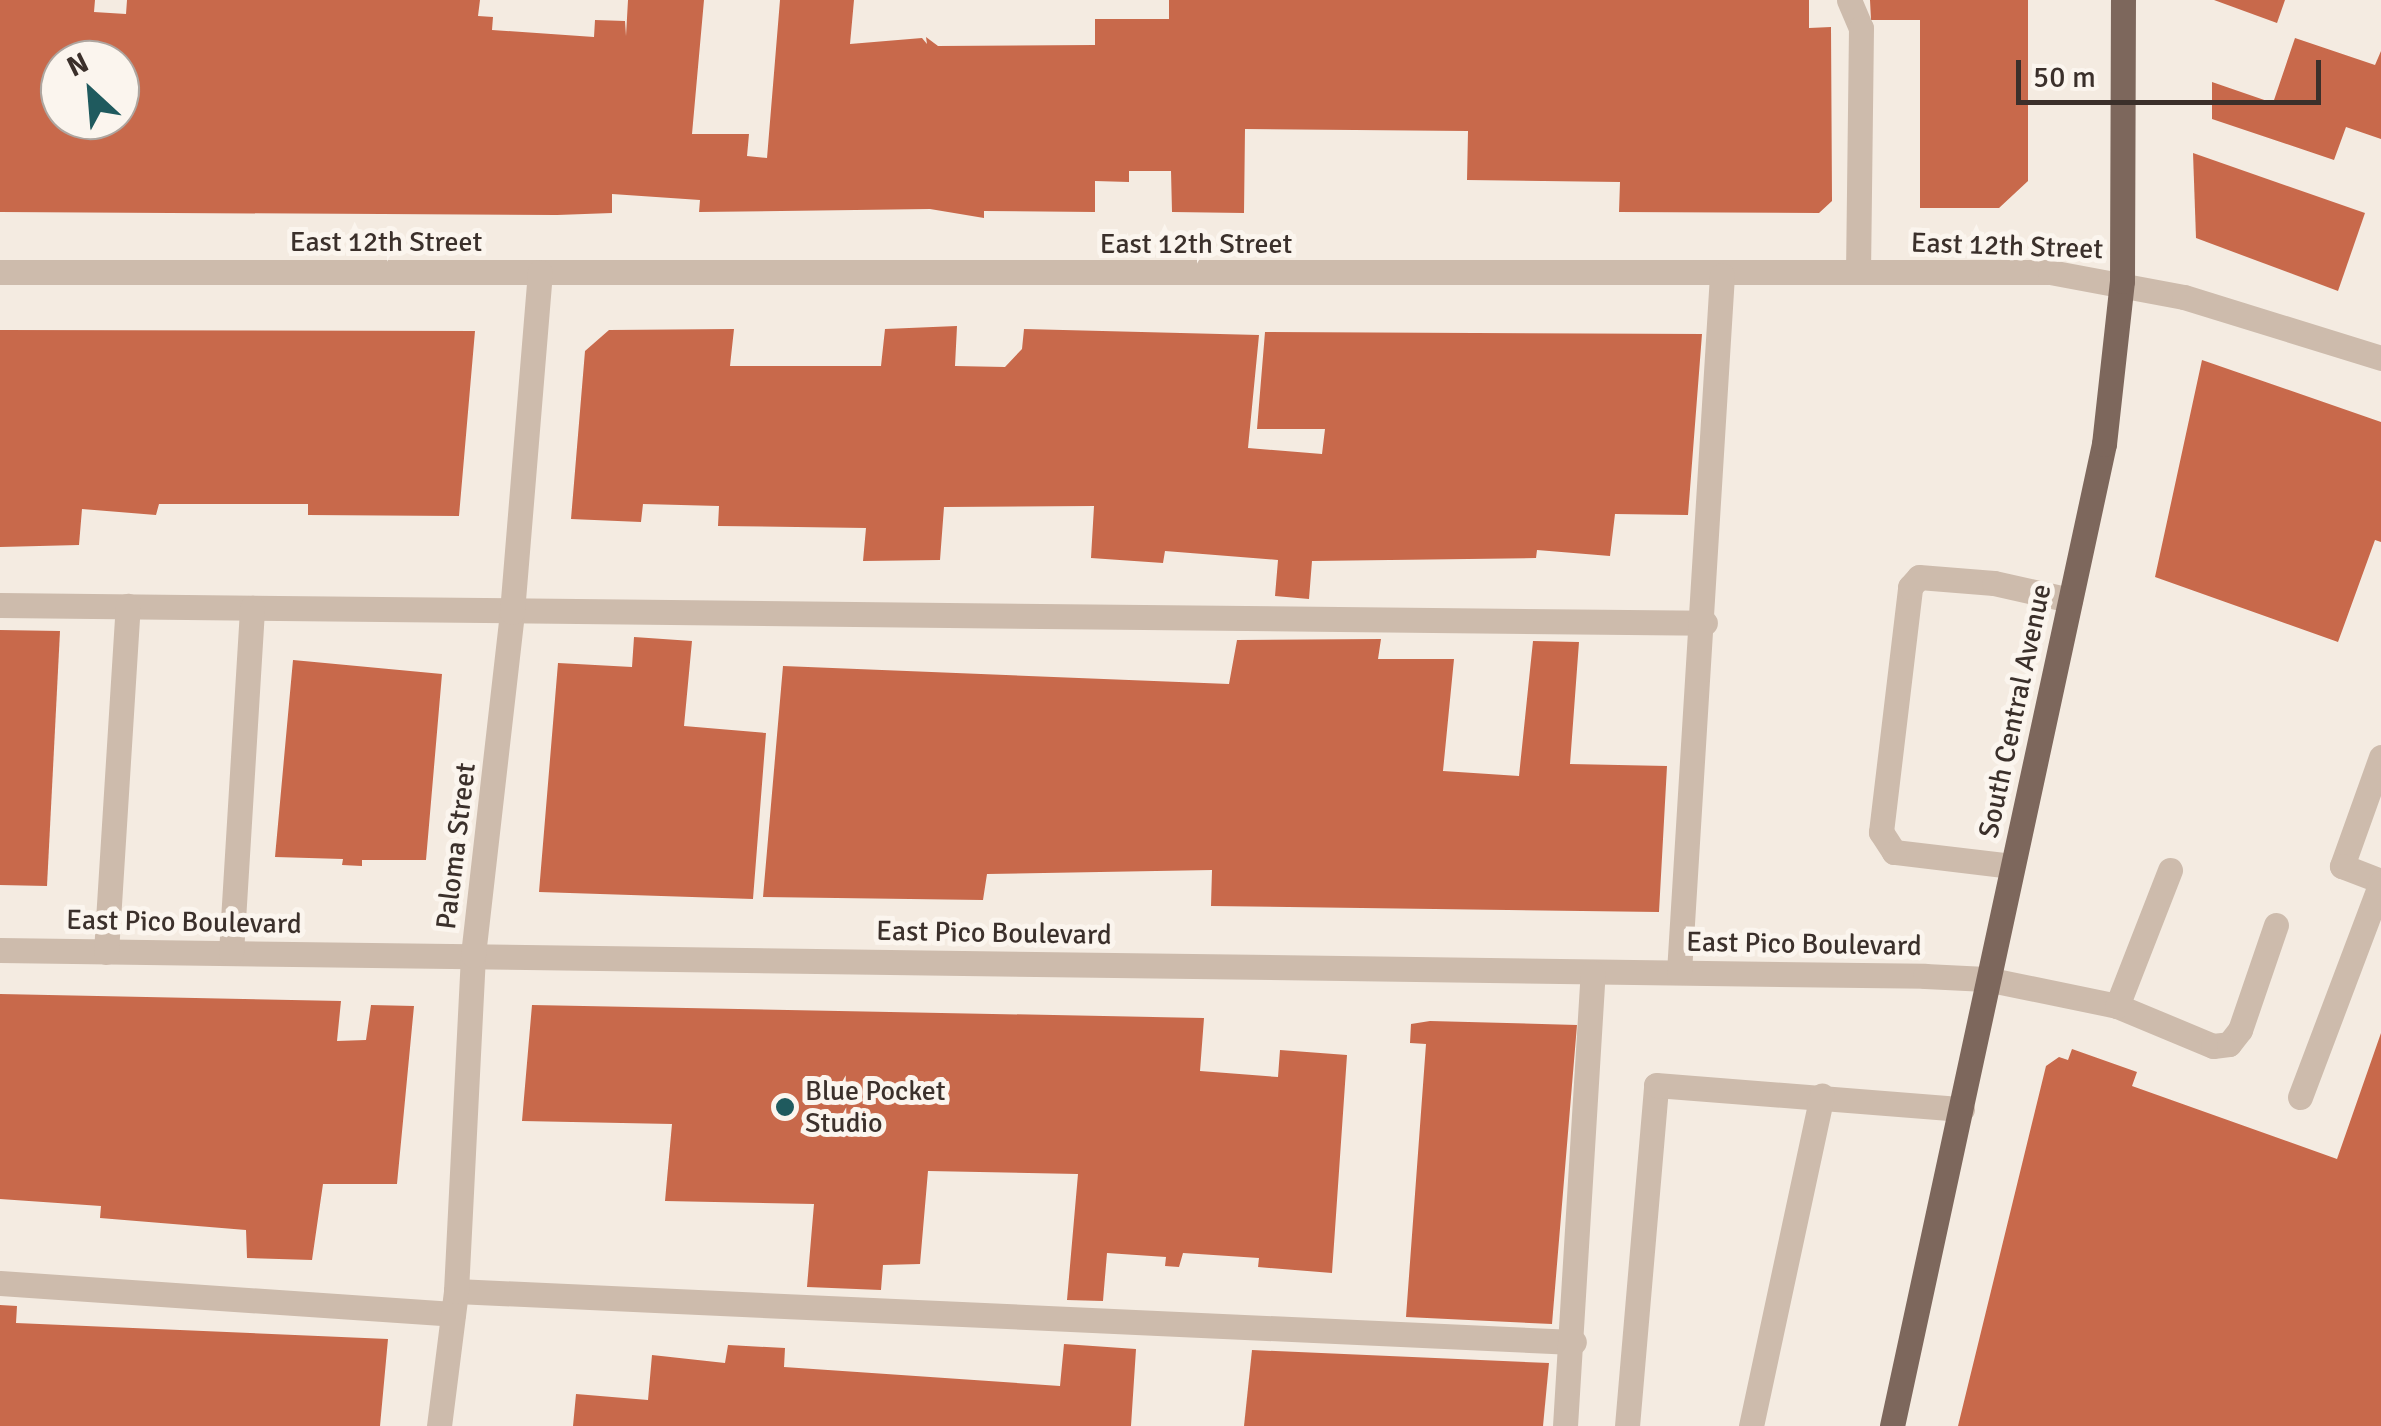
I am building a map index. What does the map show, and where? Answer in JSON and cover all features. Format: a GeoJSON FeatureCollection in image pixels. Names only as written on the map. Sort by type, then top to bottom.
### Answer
{"type":"FeatureCollection","features":[{"type":"Feature","properties":{"kind":"main road","name":"South Central Avenue"},"geometry":{"type":"LineString","coordinates":[[1892,1426],[2104,444],[2122,281],[2123,0]]}},
{"type":"Feature","properties":{"kind":"street"},"geometry":{"type":"LineString","coordinates":[[1850,0],[1861,28],[1858,272]]}},
{"type":"Feature","properties":{"kind":"street","name":"East 12th Street"},"geometry":{"type":"LineString","coordinates":[[0,272],[2050,272],[2122,281],[2381,358]]}},
{"type":"Feature","properties":{"kind":"street","name":"Paloma Street"},"geometry":{"type":"LineString","coordinates":[[439,1426],[454,1302],[473,955],[512,612],[540,272]]}},
{"type":"Feature","properties":{"kind":"street"},"geometry":{"type":"LineString","coordinates":[[1679,972],[1705,623],[1722,274]]}},
{"type":"Feature","properties":{"kind":"street"},"geometry":{"type":"LineString","coordinates":[[2012,866],[1894,852],[1882,832],[1910,587],[1920,577],[1994,583],[2070,600]]}},
{"type":"Feature","properties":{"kind":"street"},"geometry":{"type":"LineString","coordinates":[[0,605],[1705,623]]}},
{"type":"Feature","properties":{"kind":"street"},"geometry":{"type":"LineString","coordinates":[[106,952],[128,606]]}},
{"type":"Feature","properties":{"kind":"street"},"geometry":{"type":"LineString","coordinates":[[232,953],[252,608]]}},
{"type":"Feature","properties":{"kind":"street"},"geometry":{"type":"LineString","coordinates":[[2300,1097],[2381,882],[2342,866],[2381,757]]}},
{"type":"Feature","properties":{"kind":"street"},"geometry":{"type":"LineString","coordinates":[[2117,1006],[2170,870]]}},
{"type":"Feature","properties":{"kind":"street","name":"East Pico Boulevard"},"geometry":{"type":"LineString","coordinates":[[0,950],[1986,978],[2117,1006],[2213,1046],[2228,1044],[2240,1030],[2276,925]]}},
{"type":"Feature","properties":{"kind":"street"},"geometry":{"type":"LineString","coordinates":[[1565,1426],[1574,1342],[1593,973]]}},
{"type":"Feature","properties":{"kind":"street"},"geometry":{"type":"LineString","coordinates":[[1627,1426],[1656,1085],[1962,1109]]}},
{"type":"Feature","properties":{"kind":"street"},"geometry":{"type":"LineString","coordinates":[[1751,1426],[1822,1096]]}},
{"type":"Feature","properties":{"kind":"street"},"geometry":{"type":"LineString","coordinates":[[0,1283],[1574,1342]]}},
{"type":"Feature","properties":{"kind":"building"},"geometry":{"type":"Polygon","coordinates":[[[0,0],[95,0],[94,12],[126,14],[127,0],[480,0],[478,16],[493,17],[492,30],[594,37],[595,20],[625,21],[626,36],[628,0],[704,0],[692,134],[749,134],[747,156],[767,158],[780,0],[854,0],[850,44],[922,38],[927,44],[926,37],[938,46],[1095,45],[1095,19],[1169,19],[1169,0],[1809,0],[1809,28],[1831,27],[1832,201],[1819,213],[1619,212],[1620,182],[1467,180],[1468,131],[1245,129],[1244,213],[1172,212],[1171,171],[1129,171],[1129,182],[1095,181],[1095,212],[984,211],[984,218],[930,209],[699,212],[700,200],[612,194],[612,213],[0,212],[0,0]]]}},
{"type":"Feature","properties":{"kind":"building"},"geometry":{"type":"Polygon","coordinates":[[[1870,0],[2028,0],[2028,181],[1999,208],[1920,208],[1920,20],[1871,20],[1870,0]]]}},
{"type":"Feature","properties":{"kind":"building"},"geometry":{"type":"Polygon","coordinates":[[[2214,0],[2285,0],[2277,23],[2214,0]]]}},
{"type":"Feature","properties":{"kind":"building"},"geometry":{"type":"Polygon","coordinates":[[[2295,38],[2375,65],[2381,51],[2381,139],[2346,127],[2334,160],[2212,119],[2212,82],[2273,103],[2295,38]]]}},
{"type":"Feature","properties":{"kind":"building"},"geometry":{"type":"Polygon","coordinates":[[[2193,153],[2365,213],[2338,291],[2196,238],[2193,153]]]}},
{"type":"Feature","properties":{"kind":"building"},"geometry":{"type":"Polygon","coordinates":[[[957,326],[955,366],[1005,367],[1022,349],[1024,329],[1259,335],[1248,448],[1322,454],[1325,429],[1257,429],[1265,332],[1702,334],[1688,515],[1615,514],[1610,556],[1537,550],[1536,558],[1312,561],[1309,599],[1275,596],[1278,560],[1165,551],[1163,563],[1091,558],[1094,506],[944,507],[940,560],[863,561],[866,528],[718,526],[719,506],[643,504],[641,522],[571,519],[585,351],[609,330],[734,329],[730,366],[881,366],[885,329],[957,326]]]}},
{"type":"Feature","properties":{"kind":"building"},"geometry":{"type":"Polygon","coordinates":[[[0,330],[475,331],[459,516],[308,515],[308,504],[159,504],[156,515],[82,509],[79,545],[0,547],[0,330]]]}},
{"type":"Feature","properties":{"kind":"building"},"geometry":{"type":"Polygon","coordinates":[[[2202,360],[2381,422],[2381,542],[2375,540],[2338,642],[2155,577],[2202,360]]]}},
{"type":"Feature","properties":{"kind":"building"},"geometry":{"type":"Polygon","coordinates":[[[0,630],[60,631],[47,886],[0,885],[0,630]]]}},
{"type":"Feature","properties":{"kind":"building"},"geometry":{"type":"Polygon","coordinates":[[[634,637],[692,641],[684,726],[766,733],[753,899],[539,892],[558,663],[632,667],[634,637]]]}},
{"type":"Feature","properties":{"kind":"building"},"geometry":{"type":"Polygon","coordinates":[[[1381,639],[1378,659],[1454,659],[1443,771],[1519,776],[1533,641],[1579,642],[1570,764],[1667,766],[1659,912],[1211,906],[1212,870],[987,874],[983,900],[763,897],[783,666],[1229,684],[1237,640],[1381,639]]]}},
{"type":"Feature","properties":{"kind":"building"},"geometry":{"type":"Polygon","coordinates":[[[293,660],[442,674],[426,860],[362,860],[362,866],[342,865],[343,859],[275,857],[293,660]]]}},
{"type":"Feature","properties":{"kind":"building"},"geometry":{"type":"Polygon","coordinates":[[[0,994],[341,1001],[337,1041],[366,1040],[371,1005],[414,1006],[397,1184],[323,1184],[312,1260],[247,1258],[246,1230],[100,1218],[101,1206],[0,1199],[0,994]]]}},
{"type":"Feature","properties":{"kind":"building"},"geometry":{"type":"Polygon","coordinates":[[[532,1005],[1204,1018],[1200,1071],[1278,1077],[1280,1050],[1347,1055],[1332,1273],[1258,1267],[1259,1258],[1183,1253],[1179,1267],[1165,1266],[1166,1257],[1107,1253],[1103,1301],[1067,1300],[1078,1174],[928,1171],[920,1264],[883,1265],[881,1290],[807,1287],[814,1204],[665,1201],[672,1124],[522,1121],[532,1005]]]}},
{"type":"Feature","properties":{"kind":"building"},"geometry":{"type":"Polygon","coordinates":[[[1430,1021],[1577,1025],[1552,1324],[1406,1317],[1426,1044],[1410,1043],[1411,1024],[1430,1021]]]}},
{"type":"Feature","properties":{"kind":"building"},"geometry":{"type":"Polygon","coordinates":[[[2381,1033],[2381,1426],[1958,1426],[2046,1066],[2059,1057],[2068,1060],[2072,1049],[2137,1072],[2132,1086],[2337,1159],[2381,1033]]]}},
{"type":"Feature","properties":{"kind":"building"},"geometry":{"type":"Polygon","coordinates":[[[0,1305],[17,1306],[16,1323],[388,1339],[380,1426],[0,1426],[0,1305]]]}},
{"type":"Feature","properties":{"kind":"building"},"geometry":{"type":"Polygon","coordinates":[[[1064,1344],[1136,1349],[1131,1426],[573,1426],[576,1394],[648,1400],[652,1355],[725,1363],[728,1345],[785,1348],[784,1367],[1060,1386],[1064,1344]]]}},
{"type":"Feature","properties":{"kind":"building"},"geometry":{"type":"Polygon","coordinates":[[[1252,1350],[1549,1363],[1543,1426],[1244,1426],[1252,1350]]]}},
{"type":"Feature","properties":{"kind":"place","name":"Blue Pocket Studio"},"geometry":{"type":"Point","coordinates":[785,1107]}}]}
